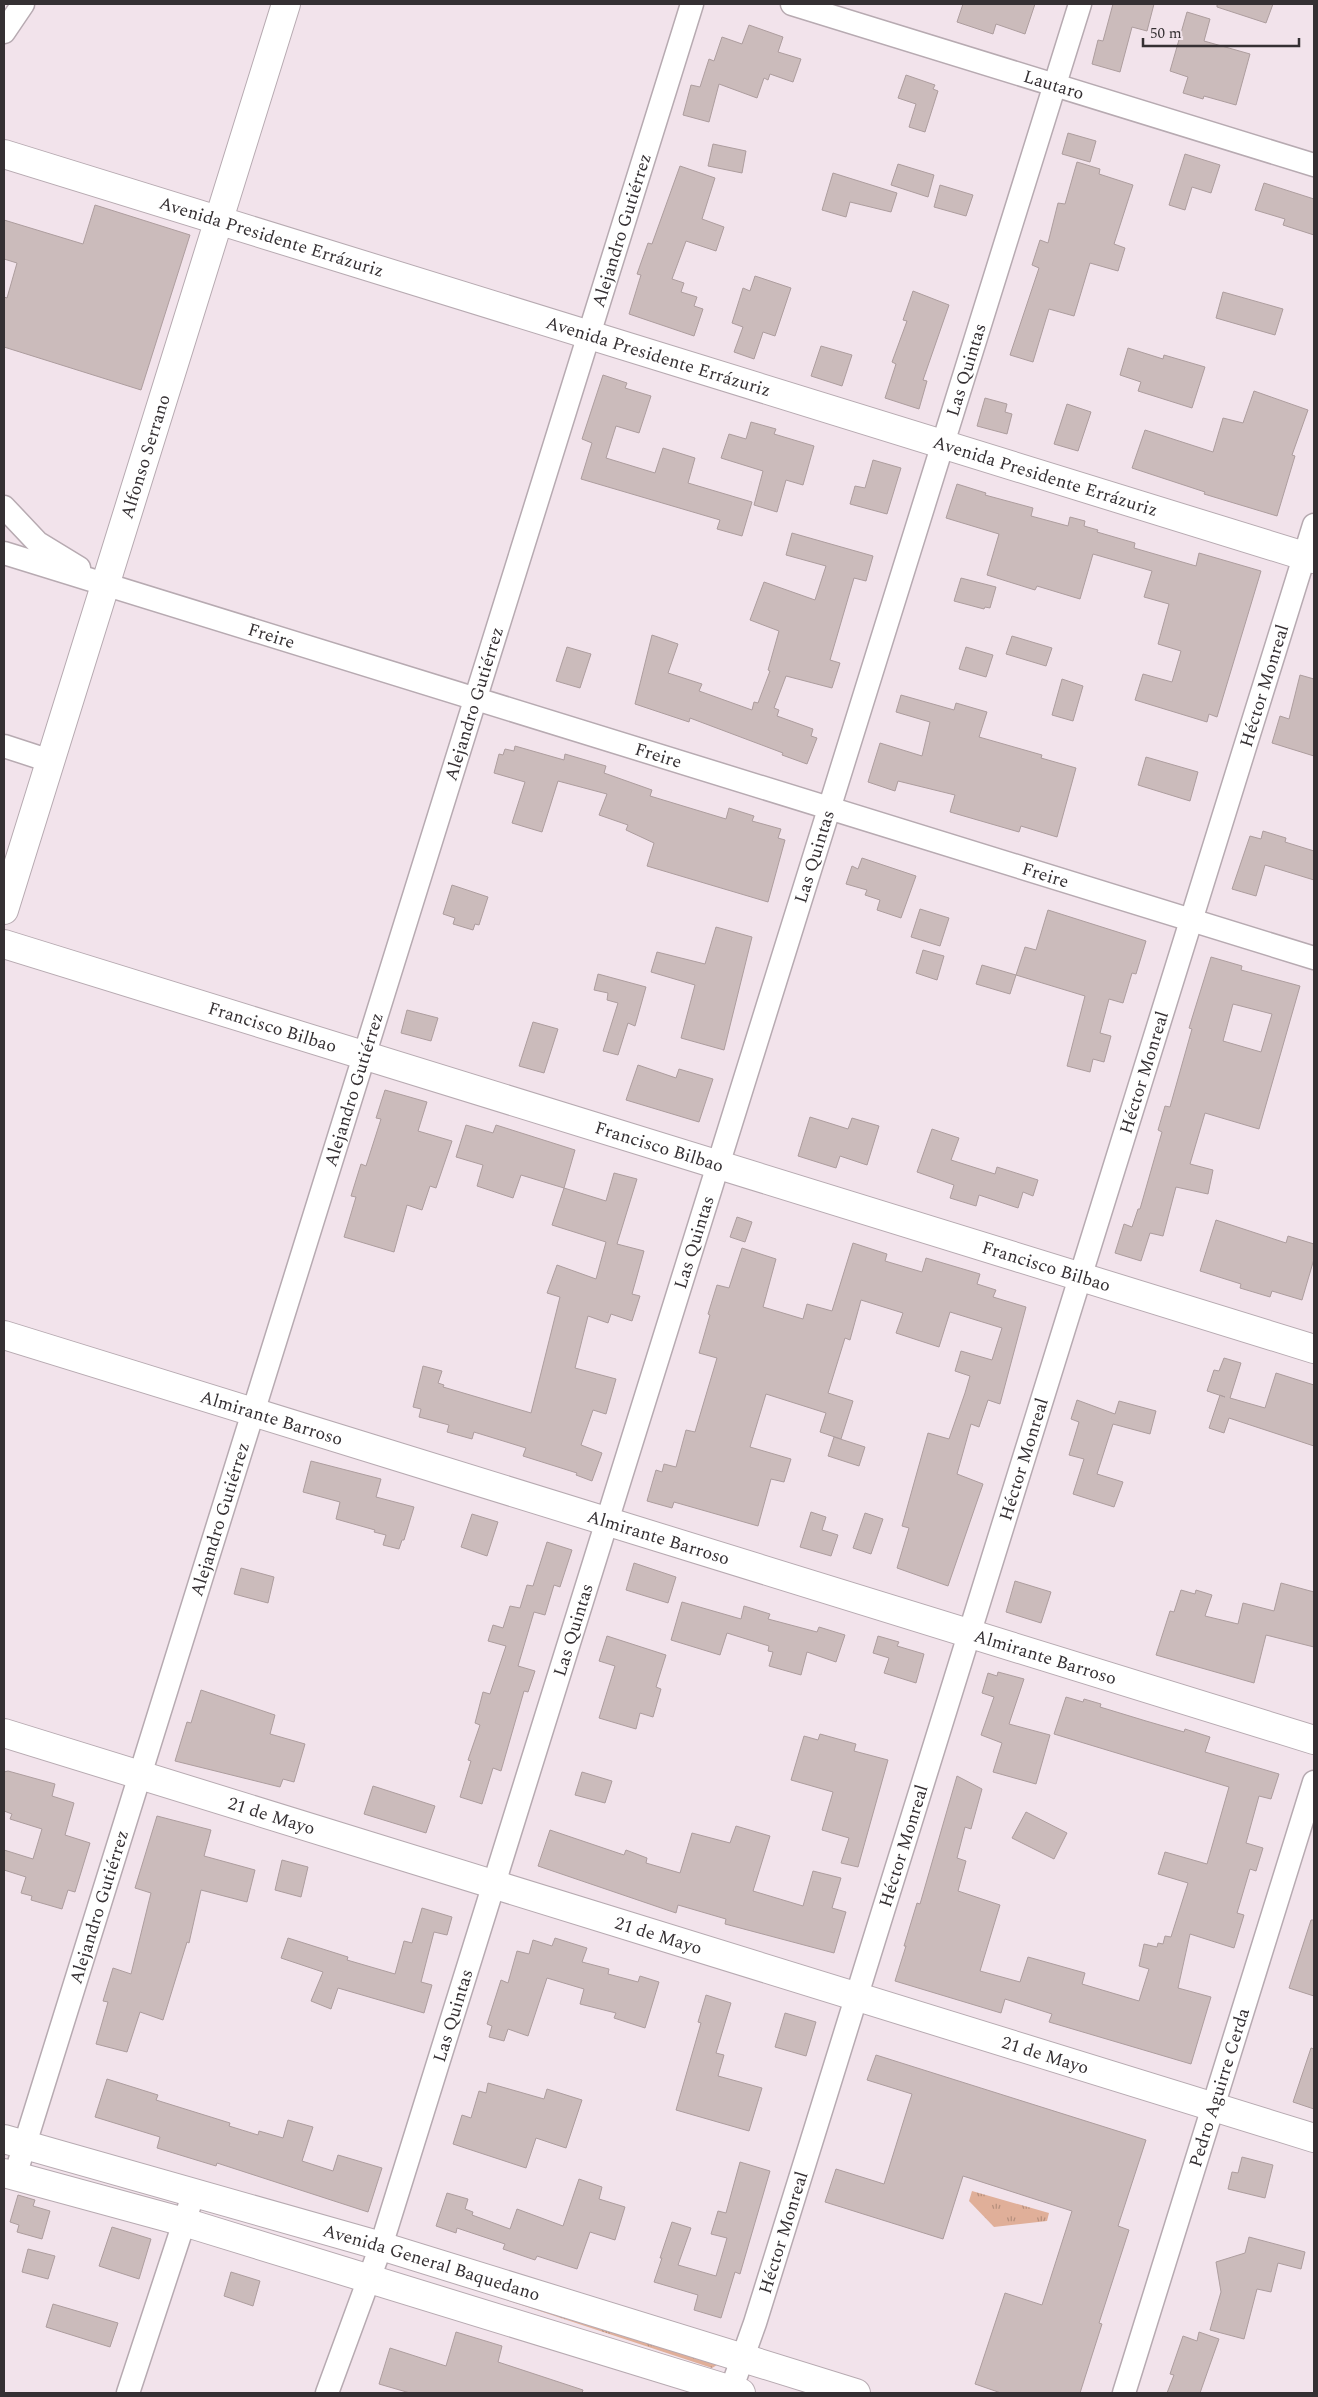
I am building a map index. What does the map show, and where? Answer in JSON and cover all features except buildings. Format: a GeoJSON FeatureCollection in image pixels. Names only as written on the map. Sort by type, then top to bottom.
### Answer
{"type":"FeatureCollection","features":[{"type":"Feature","properties":{"kind":"street"},"geometry":{"type":"LineString","coordinates":[[4,32],[23,4]]}},
{"type":"Feature","properties":{"kind":"street","name":"Alfonso Serrano"},"geometry":{"type":"LineString","coordinates":[[4,910],[286,4]]}},
{"type":"Feature","properties":{"kind":"street","name":"Alejandro Gutiérrez"},"geometry":{"type":"LineString","coordinates":[[9,2175],[14,2142],[140,1775],[692,4]]}},
{"type":"Feature","properties":{"kind":"street","name":"Lautaro"},"geometry":{"type":"LineString","coordinates":[[792,4],[1314,165]]}},
{"type":"Feature","properties":{"kind":"street","name":"Las Quintas"},"geometry":{"type":"LineString","coordinates":[[327,2393],[368,2277],[381,2246],[1080,4]]}},
{"type":"Feature","properties":{"kind":"street","name":"Avenida Presidente Errázuriz"},"geometry":{"type":"LineString","coordinates":[[4,154],[1310,558]]}},
{"type":"Feature","properties":{"kind":"street"},"geometry":{"type":"LineString","coordinates":[[4,507],[38,542],[105,584]]}},
{"type":"Feature","properties":{"kind":"street","name":"Héctor Monreal"},"geometry":{"type":"LineString","coordinates":[[734,2392],[1192,920],[1310,558],[1314,525]]}},
{"type":"Feature","properties":{"kind":"street","name":"Freire"},"geometry":{"type":"LineString","coordinates":[[4,553],[1314,958]]}},
{"type":"Feature","properties":{"kind":"street"},"geometry":{"type":"LineString","coordinates":[[4,746],[50,761]]}},
{"type":"Feature","properties":{"kind":"street","name":"Francisco Bilbao"},"geometry":{"type":"LineString","coordinates":[[4,944],[1314,1349]]}},
{"type":"Feature","properties":{"kind":"street","name":"Almirante Barroso"},"geometry":{"type":"LineString","coordinates":[[4,1335],[1314,1740]]}},
{"type":"Feature","properties":{"kind":"street","name":"21 de Mayo"},"geometry":{"type":"LineString","coordinates":[[4,1733],[1314,2138]]}},
{"type":"Feature","properties":{"kind":"street","name":"Pedro Aguirre Cerda"},"geometry":{"type":"LineString","coordinates":[[1124,2393],[1314,1782]]}},
{"type":"Feature","properties":{"kind":"street","name":"Avenida General Baquedano"},"geometry":{"type":"LineString","coordinates":[[14,2142],[381,2246],[856,2393]]}},
{"type":"Feature","properties":{"kind":"street","name":"Avenida General Baquedano"},"geometry":{"type":"LineString","coordinates":[[9,2175],[184,2222],[368,2277],[734,2392]]}},
{"type":"Feature","properties":{"kind":"street"},"geometry":{"type":"LineString","coordinates":[[128,2393],[194,2192]]}},
{"type":"Feature","properties":{"kind":"green space"},"geometry":{"type":"Polygon","coordinates":[[[972,2191],[1049,2213],[1047,2221],[994,2227],[969,2201],[972,2191]]]}},
{"type":"Feature","properties":{"kind":"green space"},"geometry":{"type":"Polygon","coordinates":[[[425,2273],[717,2362],[717,2365],[712,2368],[425,2273]]]}}]}
